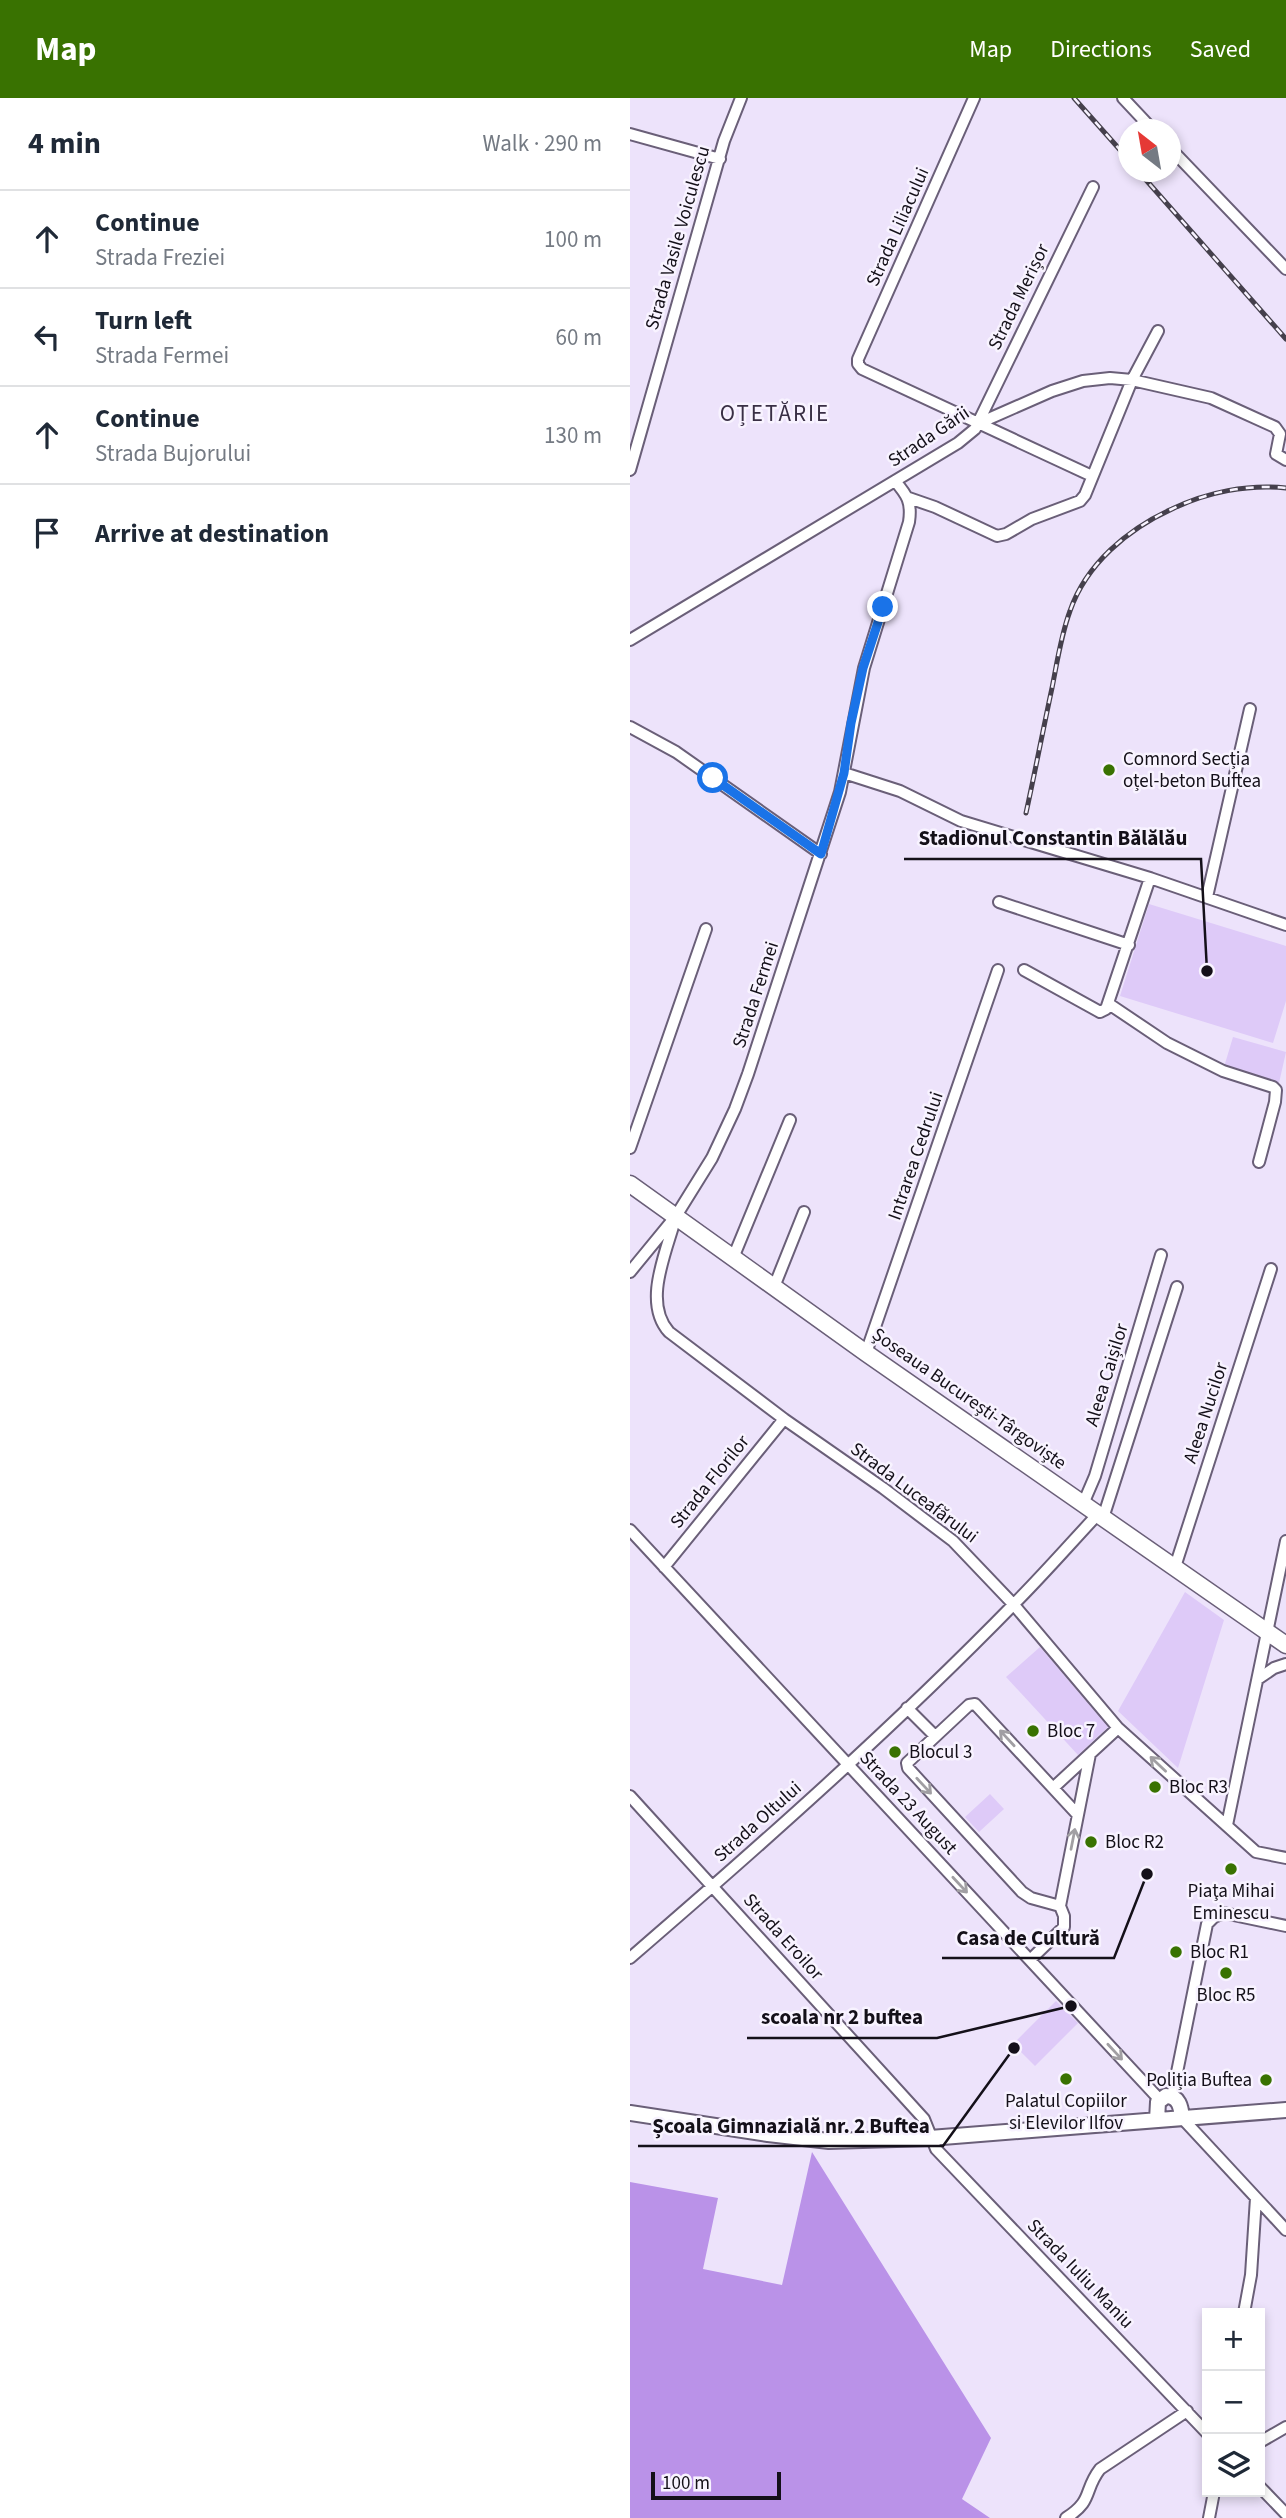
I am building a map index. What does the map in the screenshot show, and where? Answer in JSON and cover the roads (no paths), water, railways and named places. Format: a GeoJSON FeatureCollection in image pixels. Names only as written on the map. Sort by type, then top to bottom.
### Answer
{"type":"FeatureCollection","features":[{"type":"Feature","properties":{"kind":"main road","name":"Șoseaua București-Târgoviște"},"geometry":{"type":"LineString","coordinates":[[630,1184],[866,1353],[1286,1645]]}},
{"type":"Feature","properties":{"kind":"street","name":"Strada Vasile Voiculescu"},"geometry":{"type":"LineString","coordinates":[[630,470],[720,159],[741,98]]}},
{"type":"Feature","properties":{"kind":"street","name":"Strada Liliacului"},"geometry":{"type":"LineString","coordinates":[[974,98],[858,364],[862,369],[977,424]]}},
{"type":"Feature","properties":{"kind":"street"},"geometry":{"type":"LineString","coordinates":[[1123,98],[1143,119]]}},
{"type":"Feature","properties":{"kind":"street"},"geometry":{"type":"LineString","coordinates":[[630,134],[720,159]]}},
{"type":"Feature","properties":{"kind":"street"},"geometry":{"type":"LineString","coordinates":[[1181,159],[1286,269]]}},
{"type":"Feature","properties":{"kind":"street","name":"Strada Merișor"},"geometry":{"type":"LineString","coordinates":[[977,424],[1093,187]]}},
{"type":"Feature","properties":{"kind":"street"},"geometry":{"type":"LineString","coordinates":[[895,481],[909,498],[935,507],[993,535],[1001,536],[1032,519],[1080,501],[1085,495],[1132,380],[1158,331]]}},
{"type":"Feature","properties":{"kind":"street","name":"Strada Gării"},"geometry":{"type":"LineString","coordinates":[[630,640],[958,443],[970,434],[977,424],[1067,386],[1097,379],[1132,380],[1211,398],[1275,427],[1280,434],[1276,454],[1286,460]]}},
{"type":"Feature","properties":{"kind":"street"},"geometry":{"type":"LineString","coordinates":[[977,424],[1092,476]]}},
{"type":"Feature","properties":{"kind":"street","name":"Strada Fermei"},"geometry":{"type":"LineString","coordinates":[[676,1216],[712,1158],[735,1110],[821,854],[844,773],[863,668],[909,522],[909,498]]}},
{"type":"Feature","properties":{"kind":"street"},"geometry":{"type":"LineString","coordinates":[[1207,897],[1250,709]]}},
{"type":"Feature","properties":{"kind":"street"},"geometry":{"type":"LineString","coordinates":[[630,727],[676,752],[821,854]]}},
{"type":"Feature","properties":{"kind":"street"},"geometry":{"type":"LineString","coordinates":[[844,773],[900,791],[961,821],[1150,878],[1286,925]]}},
{"type":"Feature","properties":{"kind":"street"},"geometry":{"type":"LineString","coordinates":[[1024,970],[1100,1012],[1109,1004],[1150,878]]}},
{"type":"Feature","properties":{"kind":"street"},"geometry":{"type":"LineString","coordinates":[[999,902],[1129,945]]}},
{"type":"Feature","properties":{"kind":"street"},"geometry":{"type":"LineString","coordinates":[[630,1148],[706,929]]}},
{"type":"Feature","properties":{"kind":"street","name":"Intrarea Cedrului"},"geometry":{"type":"LineString","coordinates":[[866,1353],[998,970]]}},
{"type":"Feature","properties":{"kind":"street"},"geometry":{"type":"LineString","coordinates":[[1109,1004],[1167,1043],[1223,1071],[1276,1090],[1259,1162]]}},
{"type":"Feature","properties":{"kind":"street"},"geometry":{"type":"LineString","coordinates":[[733,1258],[790,1120]]}},
{"type":"Feature","properties":{"kind":"street"},"geometry":{"type":"LineString","coordinates":[[774,1287],[804,1212]]}},
{"type":"Feature","properties":{"kind":"street"},"geometry":{"type":"LineString","coordinates":[[630,1272],[676,1216]]}},
{"type":"Feature","properties":{"kind":"street","name":"Strada Luceafărului"},"geometry":{"type":"LineString","coordinates":[[676,1216],[656,1294],[660,1320],[680,1341],[784,1419],[943,1532],[1014,1605],[1118,1728],[1256,1852],[1286,1858]]}},
{"type":"Feature","properties":{"kind":"street","name":"Aleea Caișilor"},"geometry":{"type":"LineString","coordinates":[[1083,1504],[1096,1476],[1161,1255]]}},
{"type":"Feature","properties":{"kind":"street","name":"Aleea Nucilor"},"geometry":{"type":"LineString","coordinates":[[1175,1567],[1271,1269]]}},
{"type":"Feature","properties":{"kind":"street"},"geometry":{"type":"LineString","coordinates":[[1100,1516],[1177,1287]]}},
{"type":"Feature","properties":{"kind":"street","name":"Strada Florilor"},"geometry":{"type":"LineString","coordinates":[[664,1567],[784,1419]]}},
{"type":"Feature","properties":{"kind":"street","name":"Strada Oltului"},"geometry":{"type":"LineString","coordinates":[[630,1958],[713,1886],[907,1708],[1014,1605],[1100,1516]]}},
{"type":"Feature","properties":{"kind":"street","name":"Strada 23 August"},"geometry":{"type":"LineString","coordinates":[[630,1531],[1030,1961],[1166,2098]]}},
{"type":"Feature","properties":{"kind":"street"},"geometry":{"type":"LineString","coordinates":[[1227,1825],[1286,1541]]}},
{"type":"Feature","properties":{"kind":"street"},"geometry":{"type":"LineString","coordinates":[[1258,1679],[1274,1668],[1286,1664]]}},
{"type":"Feature","properties":{"kind":"street"},"geometry":{"type":"LineString","coordinates":[[1060,1906],[1031,1898],[1022,1892],[908,1768],[908,1761],[969,1705],[975,1704],[1078,1815]]}},
{"type":"Feature","properties":{"kind":"street"},"geometry":{"type":"LineString","coordinates":[[907,1708],[935,1736]]}},
{"type":"Feature","properties":{"kind":"street"},"geometry":{"type":"LineString","coordinates":[[1054,1788],[1118,1728]]}},
{"type":"Feature","properties":{"kind":"street"},"geometry":{"type":"LineString","coordinates":[[1030,1961],[1064,1927],[1060,1906],[1090,1754]]}},
{"type":"Feature","properties":{"kind":"street","name":"Strada Eroilor"},"geometry":{"type":"LineString","coordinates":[[630,1796],[924,2119],[930,2138]]}},
{"type":"Feature","properties":{"kind":"street"},"geometry":{"type":"LineString","coordinates":[[1157,2120],[1156,2106],[1166,2098],[1207,1924],[1218,1914],[1239,1915],[1286,1926]]}},
{"type":"Feature","properties":{"kind":"street"},"geometry":{"type":"LineString","coordinates":[[1166,2098],[1178,2101],[1182,2118],[1286,2230]]}},
{"type":"Feature","properties":{"kind":"street"},"geometry":{"type":"LineString","coordinates":[[630,2113],[817,2140],[930,2138],[1286,2110]]}},
{"type":"Feature","properties":{"kind":"street","name":"Strada Iuliu Maniu"},"geometry":{"type":"LineString","coordinates":[[930,2138],[936,2150],[1186,2411],[1202,2424]]}},
{"type":"Feature","properties":{"kind":"street"},"geometry":{"type":"LineString","coordinates":[[1245,2308],[1251,2275],[1256,2198]]}},
{"type":"Feature","properties":{"kind":"street"},"geometry":{"type":"LineString","coordinates":[[1066,2518],[1084,2505],[1100,2469],[1186,2411]]}},
{"type":"Feature","properties":{"kind":"street"},"geometry":{"type":"LineString","coordinates":[[1265,2439],[1286,2427]]}},
{"type":"Feature","properties":{"kind":"street"},"geometry":{"type":"LineString","coordinates":[[1265,2492],[1286,2514]]}},
{"type":"Feature","properties":{"kind":"street"},"geometry":{"type":"LineString","coordinates":[[1209,2518],[1213,2497]]}},
{"type":"Feature","properties":{"kind":"railway"},"geometry":{"type":"LineString","coordinates":[[1074,98],[1118,148]]}},
{"type":"Feature","properties":{"kind":"railway"},"geometry":{"type":"LineString","coordinates":[[1148,182],[1286,339]]}},
{"type":"Feature","properties":{"kind":"railway"},"geometry":{"type":"LineString","coordinates":[[1026,813],[1064,630],[1086,578],[1110,550],[1125,538],[1156,517],[1185,503],[1242,488],[1286,488]]}},
{"type":"Feature","properties":{"kind":"place","name":"Comnord Secția oțel-beton Buftea"},"geometry":{"type":"Point","coordinates":[1109,770]}},
{"type":"Feature","properties":{"kind":"place","name":"Stadionul Constantin Bălălău"},"geometry":{"type":"Point","coordinates":[1207,971]}},
{"type":"Feature","properties":{"kind":"place","name":"Bloc 7"},"geometry":{"type":"Point","coordinates":[1033,1731]}},
{"type":"Feature","properties":{"kind":"place","name":"Blocul 3"},"geometry":{"type":"Point","coordinates":[895,1752]}},
{"type":"Feature","properties":{"kind":"place","name":"Bloc R3"},"geometry":{"type":"Point","coordinates":[1155,1787]}},
{"type":"Feature","properties":{"kind":"place","name":"Bloc R2"},"geometry":{"type":"Point","coordinates":[1091,1842]}},
{"type":"Feature","properties":{"kind":"place","name":"Piaţa Mihai Eminescu"},"geometry":{"type":"Point","coordinates":[1231,1869]}},
{"type":"Feature","properties":{"kind":"place","name":"Casa de Cultură"},"geometry":{"type":"Point","coordinates":[1147,1874]}},
{"type":"Feature","properties":{"kind":"place","name":"Bloc R1"},"geometry":{"type":"Point","coordinates":[1176,1952]}},
{"type":"Feature","properties":{"kind":"place","name":"Bloc R5"},"geometry":{"type":"Point","coordinates":[1226,1973]}},
{"type":"Feature","properties":{"kind":"place","name":"scoala nr 2 buftea"},"geometry":{"type":"Point","coordinates":[1071,2006]}},
{"type":"Feature","properties":{"kind":"place","name":"Școala Gimnazială nr. 2 Buftea"},"geometry":{"type":"Point","coordinates":[1014,2048]}},
{"type":"Feature","properties":{"kind":"place","name":"Palatul Copiilor si Elevilor Ilfov"},"geometry":{"type":"Point","coordinates":[1066,2079]}},
{"type":"Feature","properties":{"kind":"place","name":"Poliția Buftea"},"geometry":{"type":"Point","coordinates":[1266,2080]}},
{"type":"Feature","properties":{"kind":"district","name":"OȚETĂRIE"},"geometry":{"type":"Point","coordinates":[775,413]}}]}
